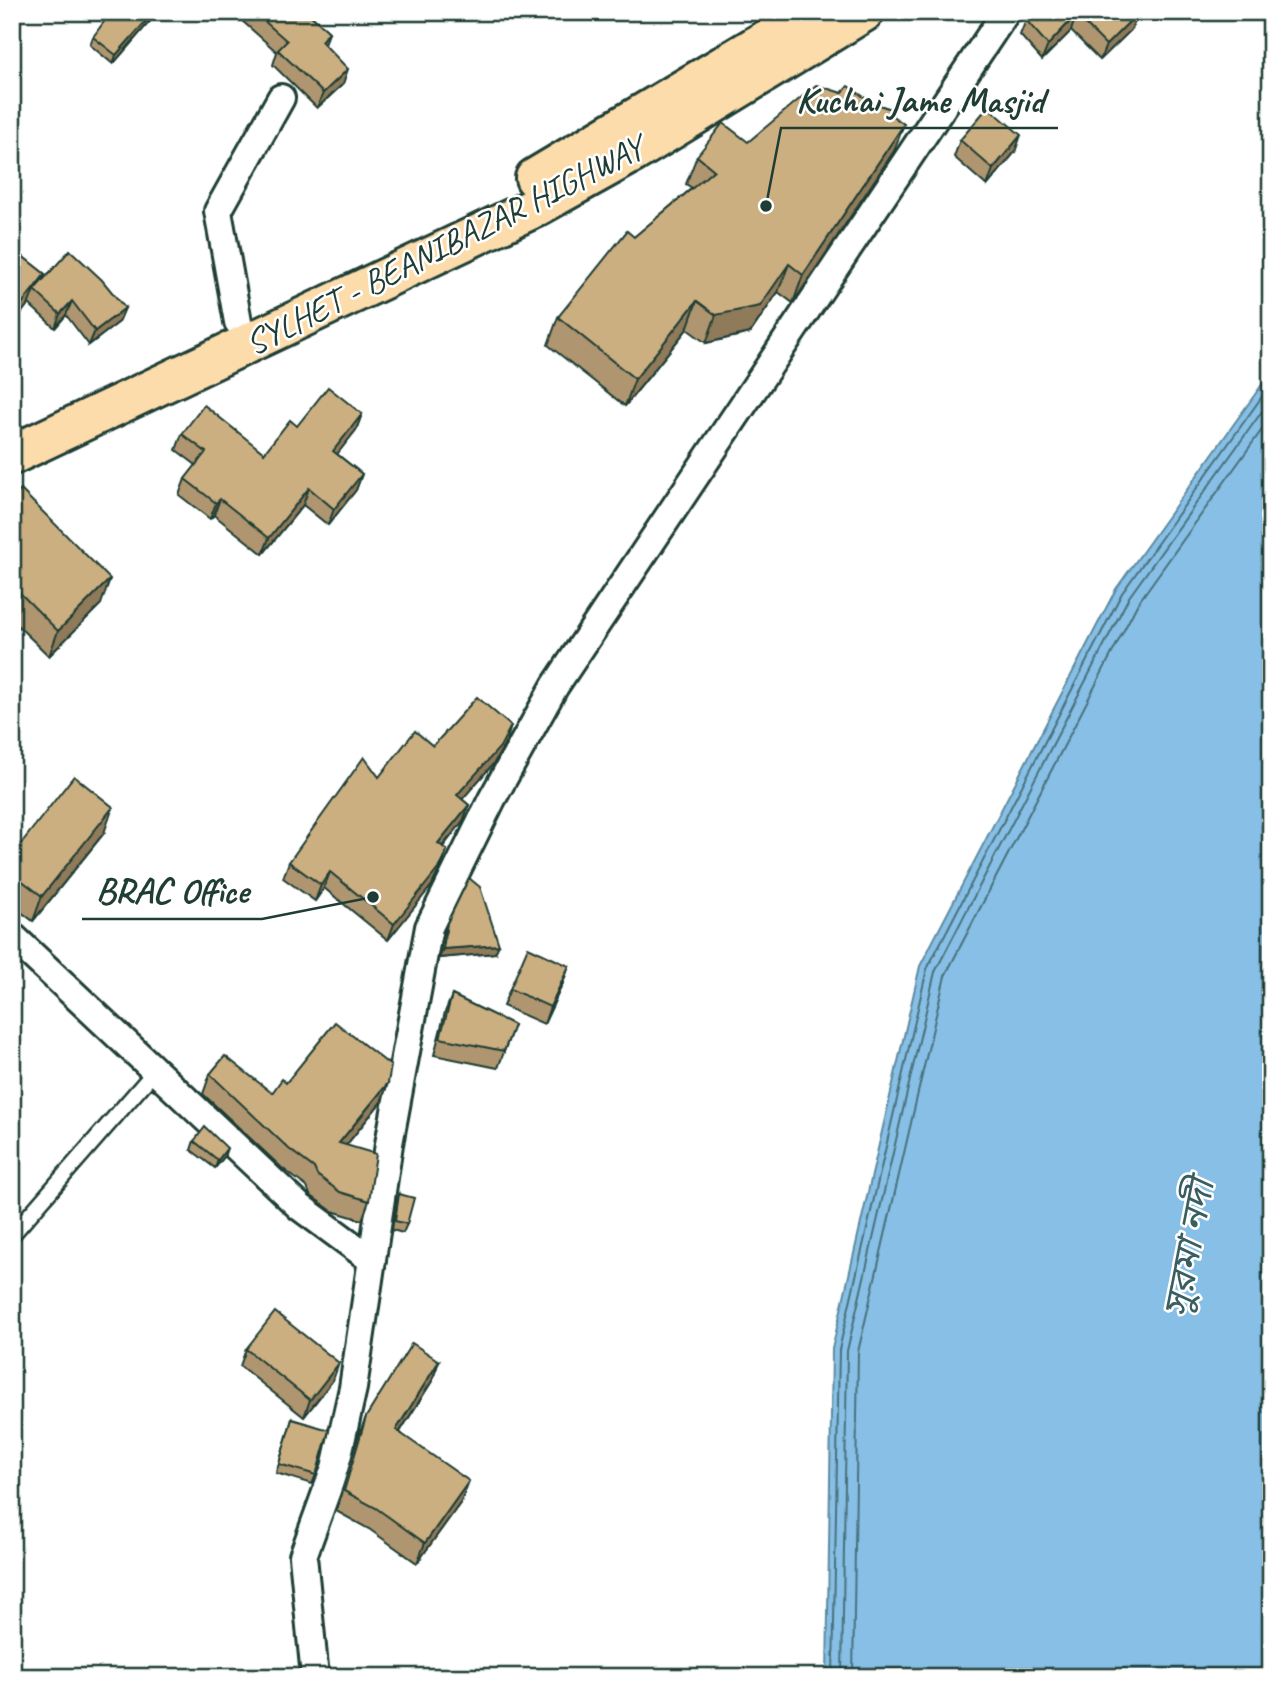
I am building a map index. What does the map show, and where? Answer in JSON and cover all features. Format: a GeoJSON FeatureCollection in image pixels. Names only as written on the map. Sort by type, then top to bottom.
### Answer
{"type":"FeatureCollection","features":[{"type":"Feature","properties":{"kind":"main road","name":"SYLHET - BEANIBAZAR HIGHWAY"},"geometry":{"type":"LineString","coordinates":[[12,428],[523,185],[813,12]]}},
{"type":"Feature","properties":{"kind":"main road","name":"SYLHET - BEANIBAZAR HIGHWAY"},"geometry":{"type":"LineString","coordinates":[[12,455],[536,207],[633,153],[864,12]]}},
{"type":"Feature","properties":{"kind":"street"},"geometry":{"type":"LineString","coordinates":[[315,1677],[303,1556],[335,1468],[353,1388],[389,1144],[429,927],[492,799],[555,686],[1006,12]]}},
{"type":"Feature","properties":{"kind":"street"},"geometry":{"type":"LineString","coordinates":[[238,322],[218,211],[281,98]]}},
{"type":"Feature","properties":{"kind":"street"},"geometry":{"type":"LineString","coordinates":[[12,936],[300,1207],[372,1260]]}},
{"type":"Feature","properties":{"kind":"lane"},"geometry":{"type":"LineString","coordinates":[[12,1236],[154,1072]]}},
{"type":"Feature","properties":{"kind":"water","name":"সুরমা নদী"},"geometry":{"type":"Polygon","coordinates":[[[1271,372],[1271,1677],[827,1677],[832,1349],[920,966],[1116,589],[1271,372]]]}},
{"type":"Feature","properties":{"kind":"building"},"geometry":{"type":"Polygon","coordinates":[[[111,12],[154,12],[116,55],[93,37],[111,12]]]}},
{"type":"Feature","properties":{"kind":"building"},"geometry":{"type":"Polygon","coordinates":[[[254,12],[307,12],[329,32],[321,41],[348,69],[323,93],[278,50],[287,41],[254,12]]]}},
{"type":"Feature","properties":{"kind":"building"},"geometry":{"type":"Polygon","coordinates":[[[1032,12],[1137,14],[1106,45],[1076,15],[1048,45],[1026,20],[1032,12]]]}},
{"type":"Feature","properties":{"kind":"building"},"geometry":{"type":"Polygon","coordinates":[[[816,85],[842,93],[848,86],[873,103],[894,110],[891,115],[904,124],[803,275],[789,264],[760,306],[716,315],[697,301],[635,379],[558,317],[627,231],[634,237],[714,170],[697,156],[723,123],[748,142],[816,85]]]}},
{"type":"Feature","properties":{"kind":"building"},"geometry":{"type":"Polygon","coordinates":[[[988,107],[1021,135],[993,169],[960,140],[988,107]]]}},
{"type":"Feature","properties":{"kind":"building"},"geometry":{"type":"Polygon","coordinates":[[[12,248],[45,274],[12,316],[12,248]]]}},
{"type":"Feature","properties":{"kind":"building"},"geometry":{"type":"Polygon","coordinates":[[[70,250],[102,280],[125,308],[95,331],[72,301],[60,314],[34,290],[70,250]]]}},
{"type":"Feature","properties":{"kind":"building"},"geometry":{"type":"Polygon","coordinates":[[[328,387],[362,414],[333,451],[362,474],[334,509],[309,488],[269,538],[220,499],[216,503],[185,479],[206,452],[182,434],[204,405],[264,453],[290,420],[297,426],[328,387]]]}},
{"type":"Feature","properties":{"kind":"building"},"geometry":{"type":"Polygon","coordinates":[[[21,490],[110,579],[58,631],[12,585],[12,498],[21,490]]]}},
{"type":"Feature","properties":{"kind":"building"},"geometry":{"type":"Polygon","coordinates":[[[477,697],[511,726],[500,747],[457,795],[469,805],[438,843],[447,850],[438,869],[394,924],[330,872],[321,885],[289,862],[364,757],[379,777],[415,731],[433,746],[477,697]]]}},
{"type":"Feature","properties":{"kind":"building"},"geometry":{"type":"Polygon","coordinates":[[[74,776],[113,807],[42,896],[12,873],[12,855],[74,776]]]}},
{"type":"Feature","properties":{"kind":"building"},"geometry":{"type":"Polygon","coordinates":[[[469,878],[480,887],[499,945],[443,949],[447,923],[469,878]]]}},
{"type":"Feature","properties":{"kind":"building"},"geometry":{"type":"Polygon","coordinates":[[[528,947],[569,966],[550,1007],[510,989],[528,947]]]}},
{"type":"Feature","properties":{"kind":"building"},"geometry":{"type":"Polygon","coordinates":[[[452,995],[514,1025],[504,1051],[440,1038],[452,995]]]}},
{"type":"Feature","properties":{"kind":"building"},"geometry":{"type":"Polygon","coordinates":[[[335,1022],[391,1066],[388,1083],[339,1143],[376,1154],[369,1201],[340,1192],[317,1175],[314,1168],[289,1149],[210,1074],[225,1056],[272,1093],[282,1079],[286,1083],[335,1022]]]}},
{"type":"Feature","properties":{"kind":"building"},"geometry":{"type":"Polygon","coordinates":[[[205,1127],[227,1148],[218,1160],[194,1141],[205,1127]]]}},
{"type":"Feature","properties":{"kind":"building"},"geometry":{"type":"Polygon","coordinates":[[[399,1194],[414,1198],[407,1224],[395,1221],[399,1194]]]}},
{"type":"Feature","properties":{"kind":"building"},"geometry":{"type":"Polygon","coordinates":[[[275,1312],[339,1363],[310,1400],[246,1349],[275,1312]]]}},
{"type":"Feature","properties":{"kind":"building"},"geometry":{"type":"Polygon","coordinates":[[[412,1343],[439,1361],[396,1430],[469,1481],[425,1543],[376,1508],[344,1491],[366,1417],[412,1343]]]}},
{"type":"Feature","properties":{"kind":"building"},"geometry":{"type":"Polygon","coordinates":[[[292,1419],[329,1430],[316,1475],[279,1464],[292,1419]]]}},
{"type":"Feature","properties":{"kind":"place","name":"Kuchai Jame Masjid"},"geometry":{"type":"Point","coordinates":[766,206]}},
{"type":"Feature","properties":{"kind":"place","name":"BRAC Office"},"geometry":{"type":"Point","coordinates":[373,897]}}]}
